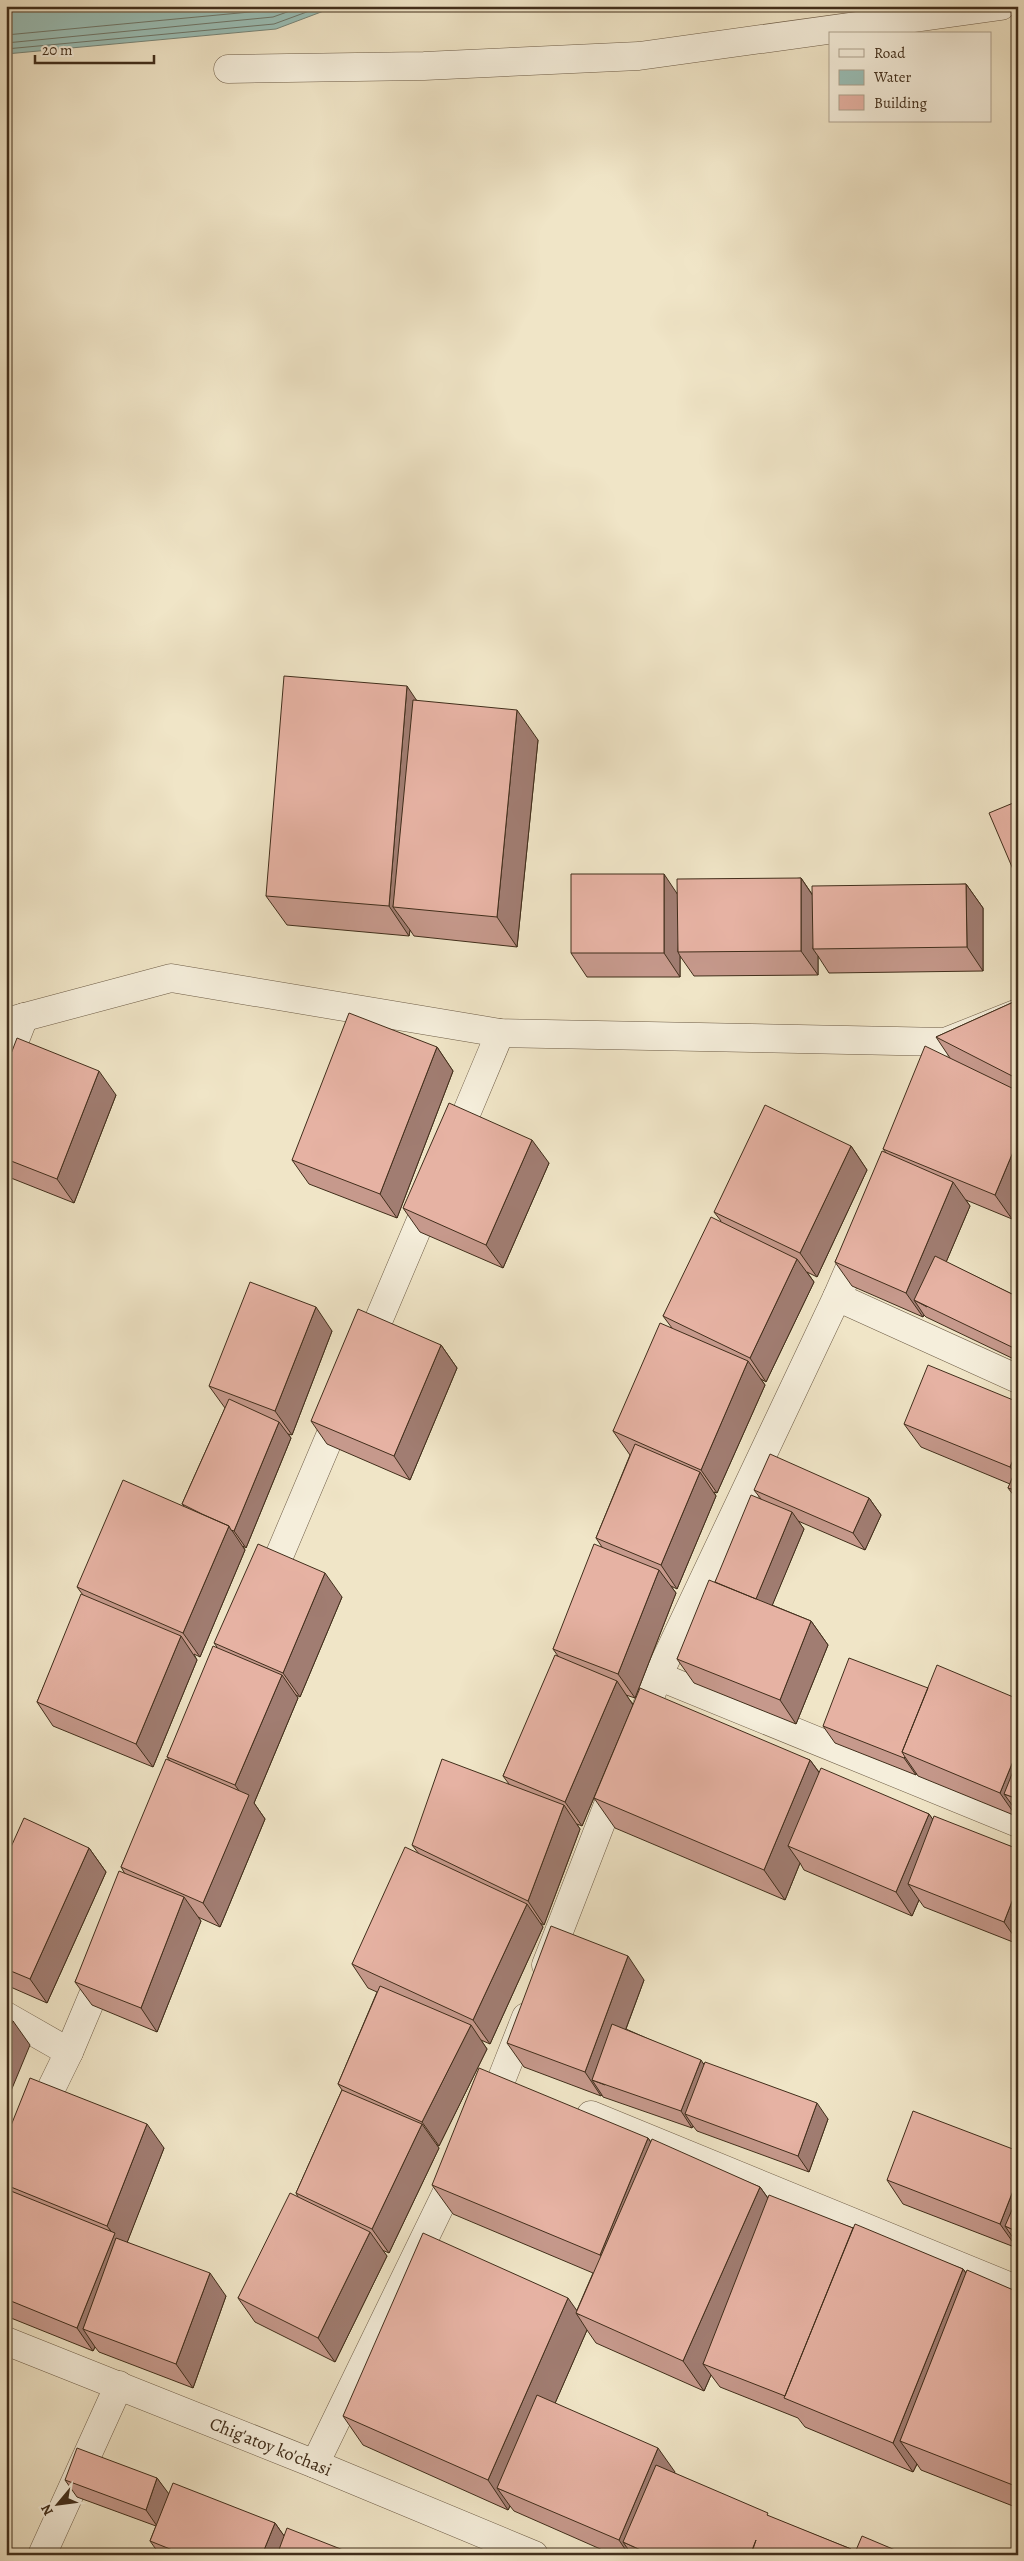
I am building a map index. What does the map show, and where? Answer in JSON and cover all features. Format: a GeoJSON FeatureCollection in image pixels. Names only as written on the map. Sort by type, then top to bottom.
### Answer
{"type":"FeatureCollection","features":[{"type":"Feature","properties":{"kind":"street"},"geometry":{"type":"LineString","coordinates":[[228,69],[424,66],[639,56],[1001,6]]}},
{"type":"Feature","properties":{"kind":"street"},"geometry":{"type":"LineString","coordinates":[[6,1062],[15,1019],[171,978],[500,1033],[945,1042],[1018,1013]]}},
{"type":"Feature","properties":{"kind":"street"},"geometry":{"type":"LineString","coordinates":[[256,1611],[500,1033]]}},
{"type":"Feature","properties":{"kind":"street"},"geometry":{"type":"LineString","coordinates":[[933,1069],[945,1042]]}},
{"type":"Feature","properties":{"kind":"street"},"geometry":{"type":"LineString","coordinates":[[315,2464],[474,2137],[511,2082],[536,1992],[658,1676],[838,1297],[868,1224]]}},
{"type":"Feature","properties":{"kind":"street"},"geometry":{"type":"LineString","coordinates":[[838,1297],[1018,1379]]}},
{"type":"Feature","properties":{"kind":"street"},"geometry":{"type":"LineString","coordinates":[[658,1676],[1018,1823]]}},
{"type":"Feature","properties":{"kind":"street"},"geometry":{"type":"LineString","coordinates":[[6,2182],[69,2052],[116,1942]]}},
{"type":"Feature","properties":{"kind":"street"},"geometry":{"type":"LineString","coordinates":[[6,2016],[69,2052]]}},
{"type":"Feature","properties":{"kind":"street"},"geometry":{"type":"LineString","coordinates":[[567,2105],[1018,2290]]}},
{"type":"Feature","properties":{"kind":"street","name":"Chig'atoy ko'chasi"},"geometry":{"type":"LineString","coordinates":[[6,2341],[315,2464],[534,2555]]}},
{"type":"Feature","properties":{"kind":"street"},"geometry":{"type":"LineString","coordinates":[[42,2555],[119,2385]]}},
{"type":"Feature","properties":{"kind":"water"},"geometry":{"type":"Polygon","coordinates":[[[6,6],[337,6],[276,29],[6,54],[6,6]]]}},
{"type":"Feature","properties":{"kind":"building"},"geometry":{"type":"Polygon","coordinates":[[[284,676],[407,686],[389,906],[266,896],[284,676]]]}},
{"type":"Feature","properties":{"kind":"building"},"geometry":{"type":"Polygon","coordinates":[[[413,700],[517,710],[497,917],[393,907],[413,700]]]}},
{"type":"Feature","properties":{"kind":"building"},"geometry":{"type":"Polygon","coordinates":[[[1018,801],[1018,881],[989,813],[1018,801]]]}},
{"type":"Feature","properties":{"kind":"building"},"geometry":{"type":"Polygon","coordinates":[[[571,874],[664,874],[664,953],[571,953],[571,874]]]}},
{"type":"Feature","properties":{"kind":"building"},"geometry":{"type":"Polygon","coordinates":[[[801,878],[801,951],[678,952],[677,879],[801,878]]]}},
{"type":"Feature","properties":{"kind":"building"},"geometry":{"type":"Polygon","coordinates":[[[966,884],[967,947],[813,949],[812,886],[966,884]]]}},
{"type":"Feature","properties":{"kind":"building"},"geometry":{"type":"Polygon","coordinates":[[[1018,1000],[1018,1079],[936,1037],[1018,1000]]]}},
{"type":"Feature","properties":{"kind":"building"},"geometry":{"type":"Polygon","coordinates":[[[349,1013],[437,1047],[380,1194],[292,1160],[349,1013]]]}},
{"type":"Feature","properties":{"kind":"building"},"geometry":{"type":"Polygon","coordinates":[[[17,1038],[99,1071],[57,1179],[6,1159],[6,1067],[17,1038]]]}},
{"type":"Feature","properties":{"kind":"building"},"geometry":{"type":"Polygon","coordinates":[[[925,1046],[1018,1091],[1018,1140],[995,1195],[883,1149],[925,1046]]]}},
{"type":"Feature","properties":{"kind":"building"},"geometry":{"type":"Polygon","coordinates":[[[449,1103],[532,1140],[486,1245],[403,1208],[449,1103]]]}},
{"type":"Feature","properties":{"kind":"building"},"geometry":{"type":"Polygon","coordinates":[[[765,1105],[851,1146],[800,1253],[714,1212],[765,1105]]]}},
{"type":"Feature","properties":{"kind":"building"},"geometry":{"type":"Polygon","coordinates":[[[882,1151],[953,1182],[906,1293],[835,1262],[882,1151]]]}},
{"type":"Feature","properties":{"kind":"building"},"geometry":{"type":"Polygon","coordinates":[[[711,1217],[797,1259],[750,1358],[663,1316],[711,1217]]]}},
{"type":"Feature","properties":{"kind":"building"},"geometry":{"type":"Polygon","coordinates":[[[935,1256],[1018,1297],[1018,1350],[914,1300],[935,1256]]]}},
{"type":"Feature","properties":{"kind":"building"},"geometry":{"type":"Polygon","coordinates":[[[250,1282],[316,1307],[275,1411],[209,1386],[250,1282]]]}},
{"type":"Feature","properties":{"kind":"building"},"geometry":{"type":"Polygon","coordinates":[[[358,1309],[441,1345],[394,1456],[311,1421],[358,1309]]]}},
{"type":"Feature","properties":{"kind":"building"},"geometry":{"type":"Polygon","coordinates":[[[660,1323],[748,1361],[701,1470],[613,1431],[660,1323]]]}},
{"type":"Feature","properties":{"kind":"building"},"geometry":{"type":"Polygon","coordinates":[[[928,1365],[1018,1402],[1018,1448],[1010,1467],[904,1424],[928,1365]]]}},
{"type":"Feature","properties":{"kind":"building"},"geometry":{"type":"Polygon","coordinates":[[[229,1399],[279,1422],[234,1531],[229,1526],[182,1504],[229,1399]]]}},
{"type":"Feature","properties":{"kind":"building"},"geometry":{"type":"Polygon","coordinates":[[[635,1444],[700,1472],[661,1565],[596,1538],[635,1444]]]}},
{"type":"Feature","properties":{"kind":"building"},"geometry":{"type":"Polygon","coordinates":[[[770,1454],[869,1498],[853,1533],[754,1490],[770,1454]]]}},
{"type":"Feature","properties":{"kind":"building"},"geometry":{"type":"Polygon","coordinates":[[[1018,1464],[1018,1491],[1008,1488],[1018,1464]]]}},
{"type":"Feature","properties":{"kind":"building"},"geometry":{"type":"Polygon","coordinates":[[[123,1480],[229,1526],[183,1633],[77,1587],[123,1480]]]}},
{"type":"Feature","properties":{"kind":"building"},"geometry":{"type":"Polygon","coordinates":[[[751,1495],[792,1512],[756,1599],[715,1582],[751,1495]]]}},
{"type":"Feature","properties":{"kind":"building"},"geometry":{"type":"Polygon","coordinates":[[[258,1544],[325,1573],[283,1673],[214,1643],[258,1544]]]}},
{"type":"Feature","properties":{"kind":"building"},"geometry":{"type":"Polygon","coordinates":[[[594,1544],[659,1570],[618,1674],[553,1649],[594,1544]]]}},
{"type":"Feature","properties":{"kind":"building"},"geometry":{"type":"Polygon","coordinates":[[[709,1580],[811,1621],[780,1700],[677,1659],[709,1580]]]}},
{"type":"Feature","properties":{"kind":"building"},"geometry":{"type":"Polygon","coordinates":[[[81,1594],[181,1636],[136,1744],[37,1702],[81,1594]]]}},
{"type":"Feature","properties":{"kind":"building"},"geometry":{"type":"Polygon","coordinates":[[[213,1646],[282,1675],[235,1785],[167,1757],[213,1646]]]}},
{"type":"Feature","properties":{"kind":"building"},"geometry":{"type":"Polygon","coordinates":[[[555,1655],[617,1681],[565,1802],[503,1776],[555,1655]]]}},
{"type":"Feature","properties":{"kind":"building"},"geometry":{"type":"Polygon","coordinates":[[[849,1658],[928,1688],[902,1752],[904,1758],[823,1726],[849,1658]]]}},
{"type":"Feature","properties":{"kind":"building"},"geometry":{"type":"Polygon","coordinates":[[[937,1665],[1018,1699],[1018,1749],[1000,1793],[902,1752],[937,1665]]]}},
{"type":"Feature","properties":{"kind":"building"},"geometry":{"type":"Polygon","coordinates":[[[640,1688],[810,1760],[764,1870],[594,1798],[640,1688]]]}},
{"type":"Feature","properties":{"kind":"building"},"geometry":{"type":"Polygon","coordinates":[[[166,1759],[249,1795],[203,1903],[121,1867],[166,1759]]]}},
{"type":"Feature","properties":{"kind":"building"},"geometry":{"type":"Polygon","coordinates":[[[442,1759],[564,1805],[528,1901],[412,1845],[442,1759]]]}},
{"type":"Feature","properties":{"kind":"building"},"geometry":{"type":"Polygon","coordinates":[[[1018,1759],[1018,1799],[1004,1794],[1018,1759]]]}},
{"type":"Feature","properties":{"kind":"building"},"geometry":{"type":"Polygon","coordinates":[[[821,1768],[929,1814],[896,1892],[788,1846],[821,1768]]]}},
{"type":"Feature","properties":{"kind":"building"},"geometry":{"type":"Polygon","coordinates":[[[934,1816],[1018,1849],[1018,1886],[1004,1922],[908,1884],[934,1816]]]}},
{"type":"Feature","properties":{"kind":"building"},"geometry":{"type":"Polygon","coordinates":[[[24,1818],[89,1848],[30,1979],[6,1969],[6,1858],[24,1818]]]}},
{"type":"Feature","properties":{"kind":"building"},"geometry":{"type":"Polygon","coordinates":[[[405,1847],[527,1904],[473,2020],[352,1964],[405,1847]]]}},
{"type":"Feature","properties":{"kind":"building"},"geometry":{"type":"Polygon","coordinates":[[[119,1871],[184,1897],[141,2008],[75,1982],[119,1871]]]}},
{"type":"Feature","properties":{"kind":"building"},"geometry":{"type":"Polygon","coordinates":[[[1018,1899],[1018,1918],[1012,1915],[1018,1899]]]}},
{"type":"Feature","properties":{"kind":"building"},"geometry":{"type":"Polygon","coordinates":[[[551,1926],[628,1956],[585,2072],[507,2043],[551,1926]]]}},
{"type":"Feature","properties":{"kind":"building"},"geometry":{"type":"Polygon","coordinates":[[[380,1986],[471,2025],[422,2122],[338,2084],[380,1986]]]}},
{"type":"Feature","properties":{"kind":"building"},"geometry":{"type":"Polygon","coordinates":[[[6,2018],[13,2021],[6,2038],[6,2018]]]}},
{"type":"Feature","properties":{"kind":"building"},"geometry":{"type":"Polygon","coordinates":[[[612,2024],[701,2060],[681,2111],[592,2080],[612,2024]]]}},
{"type":"Feature","properties":{"kind":"building"},"geometry":{"type":"Polygon","coordinates":[[[705,2062],[817,2103],[798,2156],[685,2114],[705,2062]]]}},
{"type":"Feature","properties":{"kind":"building"},"geometry":{"type":"Polygon","coordinates":[[[479,2068],[648,2138],[600,2255],[432,2185],[479,2068]]]}},
{"type":"Feature","properties":{"kind":"building"},"geometry":{"type":"Polygon","coordinates":[[[30,2078],[147,2124],[107,2226],[6,2185],[6,2138],[30,2078]]]}},
{"type":"Feature","properties":{"kind":"building"},"geometry":{"type":"Polygon","coordinates":[[[342,2090],[422,2124],[372,2229],[296,2193],[342,2090]]]}},
{"type":"Feature","properties":{"kind":"building"},"geometry":{"type":"Polygon","coordinates":[[[913,2111],[1018,2151],[1018,2178],[1000,2224],[887,2180],[913,2111]]]}},
{"type":"Feature","properties":{"kind":"building"},"geometry":{"type":"Polygon","coordinates":[[[652,2139],[760,2187],[683,2361],[576,2313],[652,2139]]]}},
{"type":"Feature","properties":{"kind":"building"},"geometry":{"type":"Polygon","coordinates":[[[6,2189],[115,2233],[77,2328],[6,2299],[6,2189]]]}},
{"type":"Feature","properties":{"kind":"building"},"geometry":{"type":"Polygon","coordinates":[[[290,2193],[370,2232],[318,2338],[238,2298],[290,2193]]]}},
{"type":"Feature","properties":{"kind":"building"},"geometry":{"type":"Polygon","coordinates":[[[769,2195],[853,2228],[785,2396],[703,2364],[769,2195]]]}},
{"type":"Feature","properties":{"kind":"building"},"geometry":{"type":"Polygon","coordinates":[[[1018,2196],[1018,2232],[1005,2226],[1018,2196]]]}},
{"type":"Feature","properties":{"kind":"building"},"geometry":{"type":"Polygon","coordinates":[[[855,2224],[963,2269],[893,2443],[784,2398],[855,2224]]]}},
{"type":"Feature","properties":{"kind":"building"},"geometry":{"type":"Polygon","coordinates":[[[423,2233],[568,2298],[488,2480],[343,2416],[423,2233]]]}},
{"type":"Feature","properties":{"kind":"building"},"geometry":{"type":"Polygon","coordinates":[[[116,2238],[210,2273],[176,2364],[83,2329],[116,2238]]]}},
{"type":"Feature","properties":{"kind":"building"},"geometry":{"type":"Polygon","coordinates":[[[967,2270],[1018,2292],[1018,2487],[900,2441],[967,2270]]]}},
{"type":"Feature","properties":{"kind":"building"},"geometry":{"type":"Polygon","coordinates":[[[537,2395],[658,2448],[619,2540],[497,2488],[537,2395]]]}},
{"type":"Feature","properties":{"kind":"building"},"geometry":{"type":"Polygon","coordinates":[[[77,2448],[157,2478],[146,2510],[65,2480],[77,2448]]]}},
{"type":"Feature","properties":{"kind":"building"},"geometry":{"type":"Polygon","coordinates":[[[656,2465],[768,2513],[767,2515],[851,2549],[849,2555],[751,2555],[756,2540],[750,2555],[652,2555],[623,2542],[656,2465]]]}},
{"type":"Feature","properties":{"kind":"building"},"geometry":{"type":"Polygon","coordinates":[[[173,2483],[275,2523],[262,2555],[185,2555],[150,2541],[173,2483]]]}},
{"type":"Feature","properties":{"kind":"building"},"geometry":{"type":"Polygon","coordinates":[[[287,2528],[356,2555],[277,2555],[287,2528]]]}},
{"type":"Feature","properties":{"kind":"building"},"geometry":{"type":"Polygon","coordinates":[[[862,2536],[907,2555],[854,2555],[862,2536]]]}}]}
